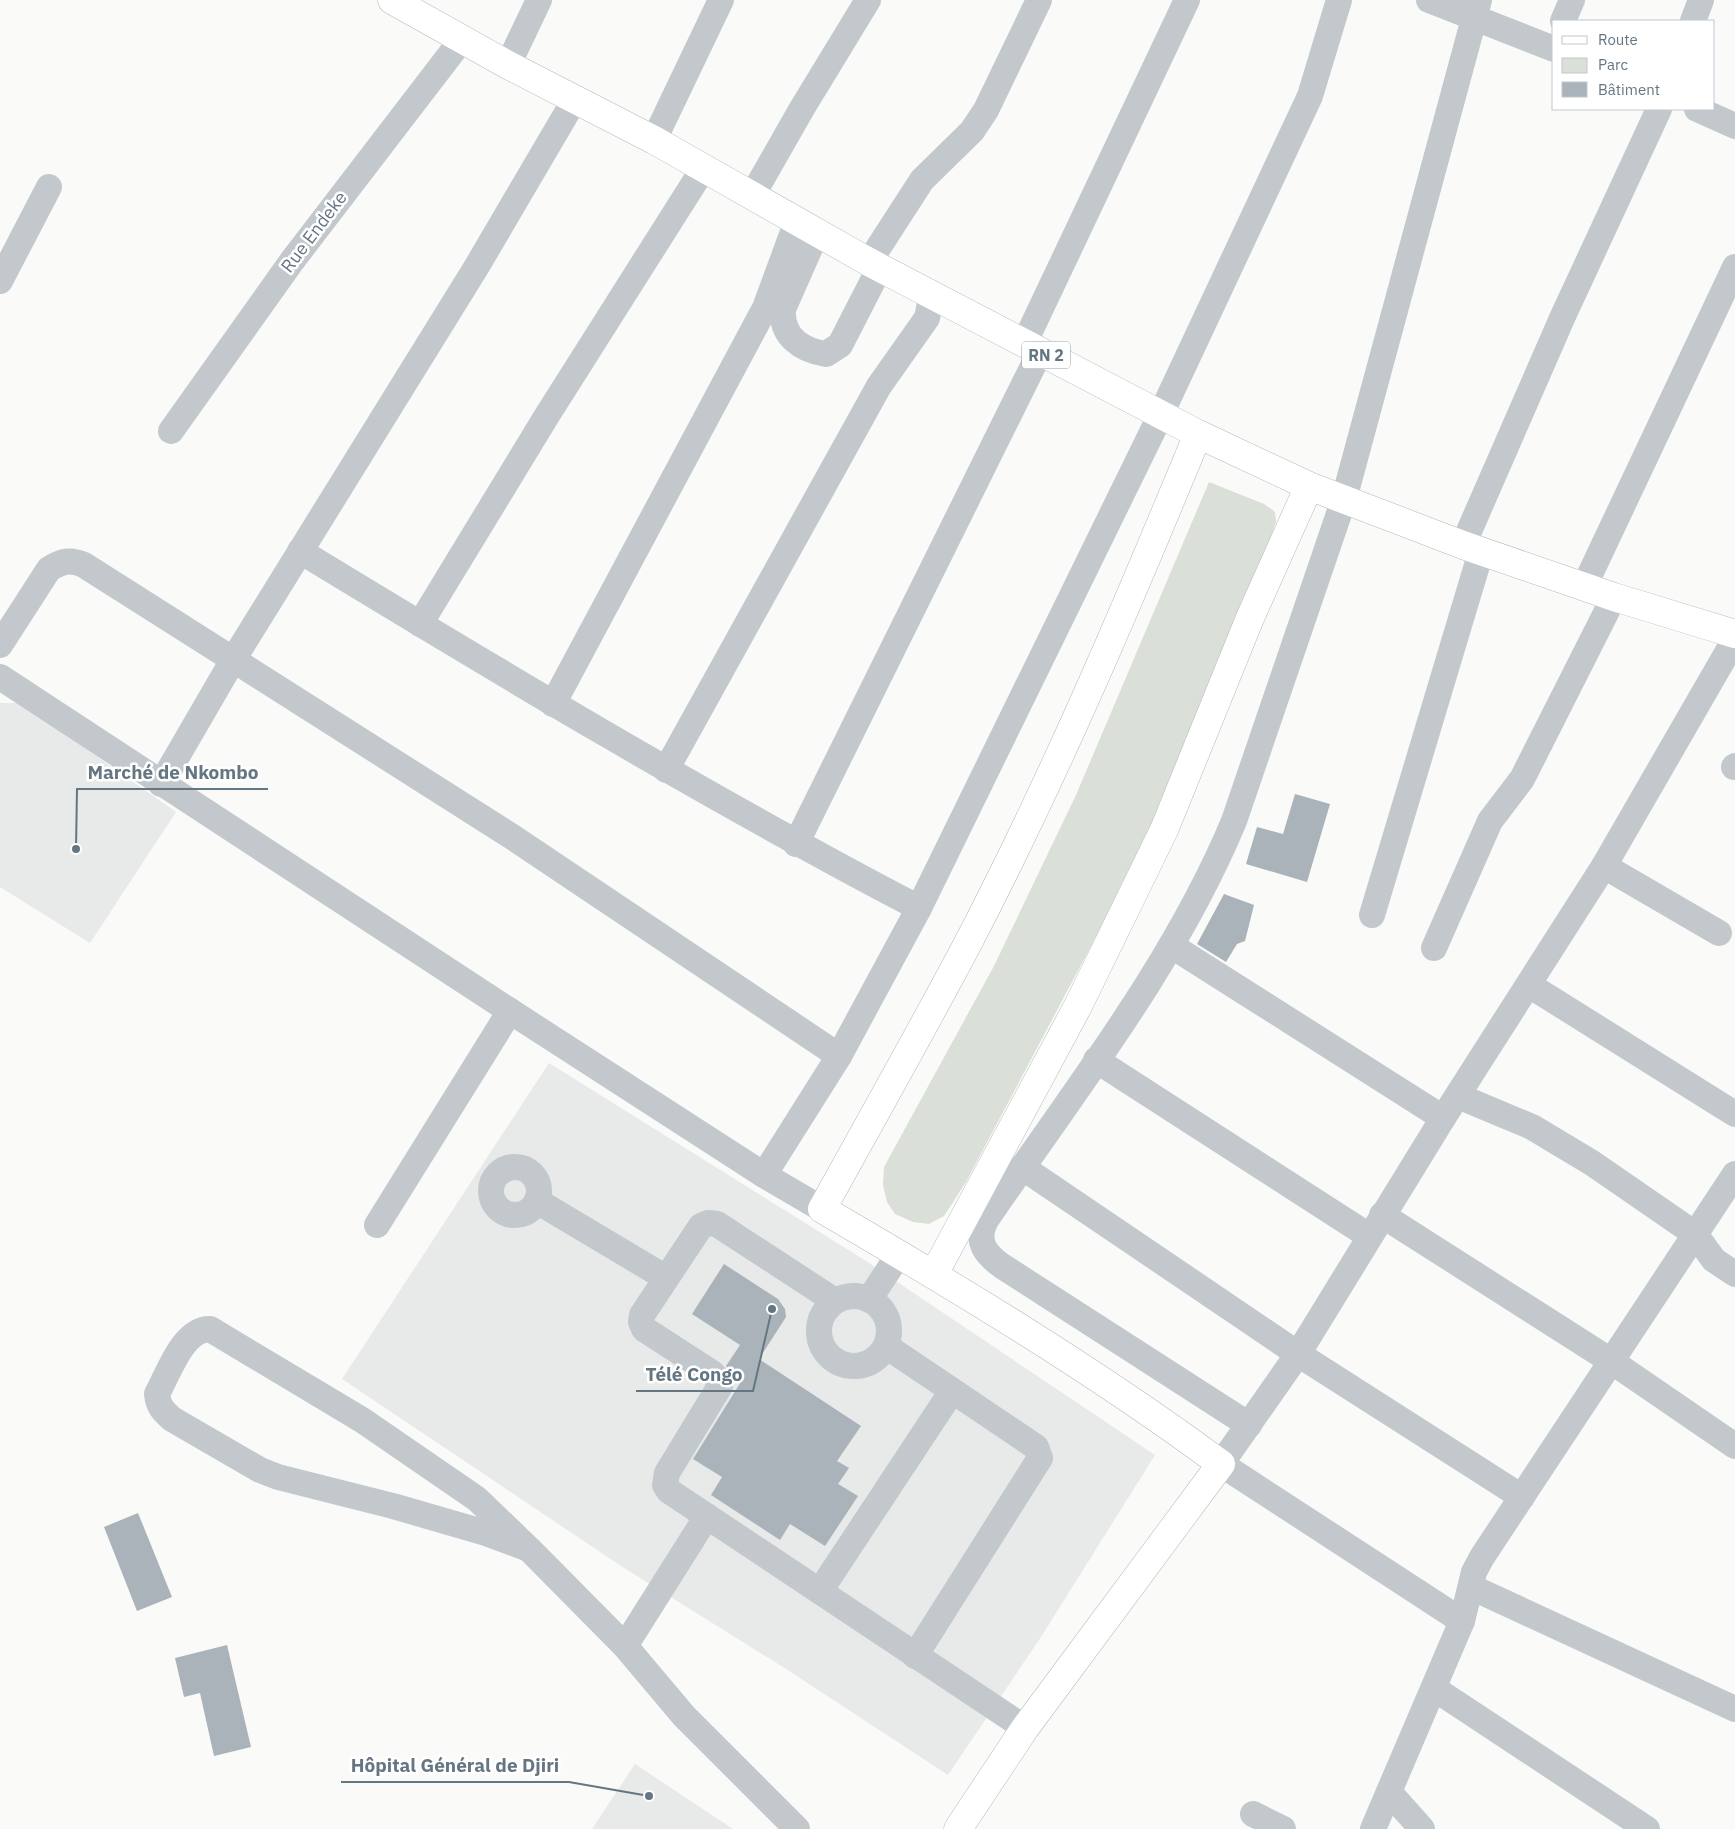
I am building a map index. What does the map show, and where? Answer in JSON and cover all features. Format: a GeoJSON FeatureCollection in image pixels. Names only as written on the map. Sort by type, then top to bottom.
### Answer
{"type":"FeatureCollection","features":[{"type":"Feature","properties":{"kind":"main road","name":"RN 2"},"geometry":{"type":"LineString","coordinates":[[392,0],[463,38],[508,65],[654,140],[875,264],[1198,434],[1309,486],[1472,549],[1614,597],[1735,634]]}},
{"type":"Feature","properties":{"kind":"main road"},"geometry":{"type":"LineString","coordinates":[[958,1829],[1026,1728],[1221,1464],[1117,1389],[934,1274],[822,1209],[968,942],[1016,845],[1138,580],[1198,434]]}},
{"type":"Feature","properties":{"kind":"main road"},"geometry":{"type":"LineString","coordinates":[[934,1274],[1078,1006],[1164,830],[1250,618],[1309,486]]}},
{"type":"Feature","properties":{"kind":"street"},"geometry":{"type":"LineString","coordinates":[[508,65],[539,0]]}},
{"type":"Feature","properties":{"kind":"street"},"geometry":{"type":"LineString","coordinates":[[654,140],[722,0]]}},
{"type":"Feature","properties":{"kind":"street"},"geometry":{"type":"LineString","coordinates":[[752,196],[801,110],[868,0]]}},
{"type":"Feature","properties":{"kind":"street"},"geometry":{"type":"LineString","coordinates":[[807,226],[783,309],[782,322],[789,337],[814,352],[826,354],[840,345],[875,264],[922,180],[972,131],[986,110],[1039,0]]}},
{"type":"Feature","properties":{"kind":"street"},"geometry":{"type":"LineString","coordinates":[[796,844],[1032,348],[1187,0]]}},
{"type":"Feature","properties":{"kind":"street"},"geometry":{"type":"LineString","coordinates":[[764,1175],[838,1056],[919,908],[1161,414],[1310,96],[1339,0]]}},
{"type":"Feature","properties":{"kind":"street"},"geometry":{"type":"LineString","coordinates":[[1429,0],[1477,8],[1552,47]]}},
{"type":"Feature","properties":{"kind":"street"},"geometry":{"type":"LineString","coordinates":[[1563,20],[1572,0]]}},
{"type":"Feature","properties":{"kind":"street"},"geometry":{"type":"LineString","coordinates":[[1693,20],[1702,0]]}},
{"type":"Feature","properties":{"kind":"street"},"geometry":{"type":"LineString","coordinates":[[1249,1425],[990,1258],[981,1242],[982,1228],[1172,946],[1218,858],[1234,821],[1344,499],[1477,8]]}},
{"type":"Feature","properties":{"kind":"street","name":"Rue Endeke"},"geometry":{"type":"LineString","coordinates":[[171,431],[292,261],[463,38]]}},
{"type":"Feature","properties":{"kind":"street"},"geometry":{"type":"LineString","coordinates":[[161,784],[233,660],[472,274],[575,99]]}},
{"type":"Feature","properties":{"kind":"street"},"geometry":{"type":"LineString","coordinates":[[1372,915],[1472,549],[1564,316],[1659,110]]}},
{"type":"Feature","properties":{"kind":"street"},"geometry":{"type":"LineString","coordinates":[[1699,110],[1735,126]]}},
{"type":"Feature","properties":{"kind":"street"},"geometry":{"type":"LineString","coordinates":[[420,624],[546,417],[703,169]]}},
{"type":"Feature","properties":{"kind":"street"},"geometry":{"type":"LineString","coordinates":[[0,280],[6,253],[48,187]]}},
{"type":"Feature","properties":{"kind":"street"},"geometry":{"type":"LineString","coordinates":[[553,704],[807,226]]}},
{"type":"Feature","properties":{"kind":"street"},"geometry":{"type":"LineString","coordinates":[[1584,587],[1735,267]]}},
{"type":"Feature","properties":{"kind":"street"},"geometry":{"type":"LineString","coordinates":[[666,770],[879,386],[927,318],[932,293]]}},
{"type":"Feature","properties":{"kind":"street"},"geometry":{"type":"LineString","coordinates":[[300,551],[666,770],[796,844],[919,908]]}},
{"type":"Feature","properties":{"kind":"street"},"geometry":{"type":"LineString","coordinates":[[0,645],[49,569],[60,562],[73,560],[514,838],[838,1056]]}},
{"type":"Feature","properties":{"kind":"street"},"geometry":{"type":"LineString","coordinates":[[1434,948],[1490,821],[1522,779],[1614,597]]}},
{"type":"Feature","properties":{"kind":"street"},"geometry":{"type":"LineString","coordinates":[[1462,1622],[1221,1464],[1298,1354],[1443,1118],[1530,985],[1604,866],[1735,639]]}},
{"type":"Feature","properties":{"kind":"street"},"geometry":{"type":"LineString","coordinates":[[0,678],[510,1011],[764,1175],[822,1209]]}},
{"type":"Feature","properties":{"kind":"street"},"geometry":{"type":"LineString","coordinates":[[1604,866],[1719,933]]}},
{"type":"Feature","properties":{"kind":"street"},"geometry":{"type":"LineString","coordinates":[[1172,946],[1443,1118]]}},
{"type":"Feature","properties":{"kind":"street"},"geometry":{"type":"LineString","coordinates":[[1530,985],[1735,1114]]}},
{"type":"Feature","properties":{"kind":"street"},"geometry":{"type":"LineString","coordinates":[[377,1225],[510,1011]]}},
{"type":"Feature","properties":{"kind":"street"},"geometry":{"type":"LineString","coordinates":[[1096,1060],[1376,1226],[1611,1360],[1735,1446]]}},
{"type":"Feature","properties":{"kind":"street"},"geometry":{"type":"LineString","coordinates":[[1458,1096],[1532,1127],[1592,1163],[1695,1234],[1714,1260],[1735,1274]]}},
{"type":"Feature","properties":{"kind":"street"},"geometry":{"type":"LineString","coordinates":[[1022,1167],[1298,1354],[1522,1497]]}},
{"type":"Feature","properties":{"kind":"street"},"geometry":{"type":"LineString","coordinates":[[1373,1829],[1435,1689],[1462,1622],[1474,1572],[1611,1360],[1735,1174]]}},
{"type":"Feature","properties":{"kind":"street"},"geometry":{"type":"LineString","coordinates":[[537,1201],[666,1278]]}},
{"type":"Feature","properties":{"kind":"street"},"geometry":{"type":"LineString","coordinates":[[835,1301],[717,1224],[708,1223],[701,1226],[642,1315],[641,1322],[644,1328],[712,1373],[718,1379],[720,1386],[667,1473],[665,1485],[670,1491],[707,1516],[1026,1728]]}},
{"type":"Feature","properties":{"kind":"street"},"geometry":{"type":"LineString","coordinates":[[869,1300],[899,1254]]}},
{"type":"Feature","properties":{"kind":"street"},"geometry":{"type":"LineString","coordinates":[[852,1296],[869,1300],[885,1314],[888,1325],[886,1346],[872,1361],[863,1365],[853,1366],[834,1361],[826,1354],[819,1336],[822,1316],[835,1301],[852,1296]]}},
{"type":"Feature","properties":{"kind":"street"},"geometry":{"type":"LineString","coordinates":[[529,1549],[467,1527],[260,1470],[172,1419],[163,1411],[158,1402],[157,1394],[186,1341],[193,1333],[201,1329],[210,1328],[362,1420],[477,1499],[529,1549],[625,1646],[684,1716],[797,1829]]}},
{"type":"Feature","properties":{"kind":"street"},"geometry":{"type":"LineString","coordinates":[[886,1346],[1036,1448],[1040,1458],[915,1656]]}},
{"type":"Feature","properties":{"kind":"street"},"geometry":{"type":"LineString","coordinates":[[820,1591],[952,1391]]}},
{"type":"Feature","properties":{"kind":"street"},"geometry":{"type":"LineString","coordinates":[[625,1646],[707,1516]]}},
{"type":"Feature","properties":{"kind":"street"},"geometry":{"type":"LineString","coordinates":[[1471,1587],[1735,1709]]}},
{"type":"Feature","properties":{"kind":"street"},"geometry":{"type":"LineString","coordinates":[[1435,1689],[1646,1829]]}},
{"type":"Feature","properties":{"kind":"street"},"geometry":{"type":"LineString","coordinates":[[1390,1792],[1422,1829]]}},
{"type":"Feature","properties":{"kind":"street"},"geometry":{"type":"LineString","coordinates":[[1253,1814],[1283,1829]]}},
{"type":"Feature","properties":{"kind":"shaded area"},"geometry":{"type":"Polygon","coordinates":[[[0,703],[21,703],[176,812],[90,943],[0,887],[0,703]]]}},
{"type":"Feature","properties":{"kind":"shaded area"},"geometry":{"type":"Polygon","coordinates":[[[549,1063],[866,1261],[1155,1455],[1041,1637],[948,1775],[783,1667],[621,1566],[342,1379],[549,1063]]]}},
{"type":"Feature","properties":{"kind":"shaded area"},"geometry":{"type":"Polygon","coordinates":[[[635,1764],[733,1829],[592,1829],[635,1764]]]}},
{"type":"Feature","properties":{"kind":"green space"},"geometry":{"type":"Polygon","coordinates":[[[1209,482],[1264,504],[1275,512],[1276,522],[1261,564],[1156,815],[1107,916],[966,1182],[944,1216],[929,1224],[913,1222],[895,1214],[887,1202],[883,1185],[884,1167],[994,966],[1076,795],[1209,482]]]}},
{"type":"Feature","properties":{"kind":"building"},"geometry":{"type":"Polygon","coordinates":[[[1295,794],[1330,804],[1307,882],[1246,864],[1257,827],[1283,834],[1295,794]]]}},
{"type":"Feature","properties":{"kind":"building"},"geometry":{"type":"Polygon","coordinates":[[[1224,894],[1254,905],[1245,941],[1237,944],[1226,962],[1197,944],[1224,894]]]}},
{"type":"Feature","properties":{"kind":"building"},"geometry":{"type":"Polygon","coordinates":[[[724,1264],[778,1299],[785,1309],[786,1317],[759,1359],[861,1426],[837,1461],[849,1468],[838,1484],[858,1496],[825,1546],[790,1524],[780,1540],[711,1495],[722,1477],[693,1459],[742,1380],[731,1373],[726,1366],[740,1345],[692,1314],[724,1264]]]}},
{"type":"Feature","properties":{"kind":"building"},"geometry":{"type":"Polygon","coordinates":[[[138,1513],[172,1597],[137,1611],[104,1527],[138,1513]]]}},
{"type":"Feature","properties":{"kind":"building"},"geometry":{"type":"Polygon","coordinates":[[[227,1645],[251,1747],[214,1756],[200,1693],[184,1697],[175,1658],[227,1645]]]}},
{"type":"Feature","properties":{"kind":"place","name":"Marché de Nkombo"},"geometry":{"type":"Point","coordinates":[76,849]}},
{"type":"Feature","properties":{"kind":"place","name":"Télé Congo"},"geometry":{"type":"Point","coordinates":[772,1309]}},
{"type":"Feature","properties":{"kind":"place","name":"Hôpital Général de Djiri"},"geometry":{"type":"Point","coordinates":[649,1796]}}]}
